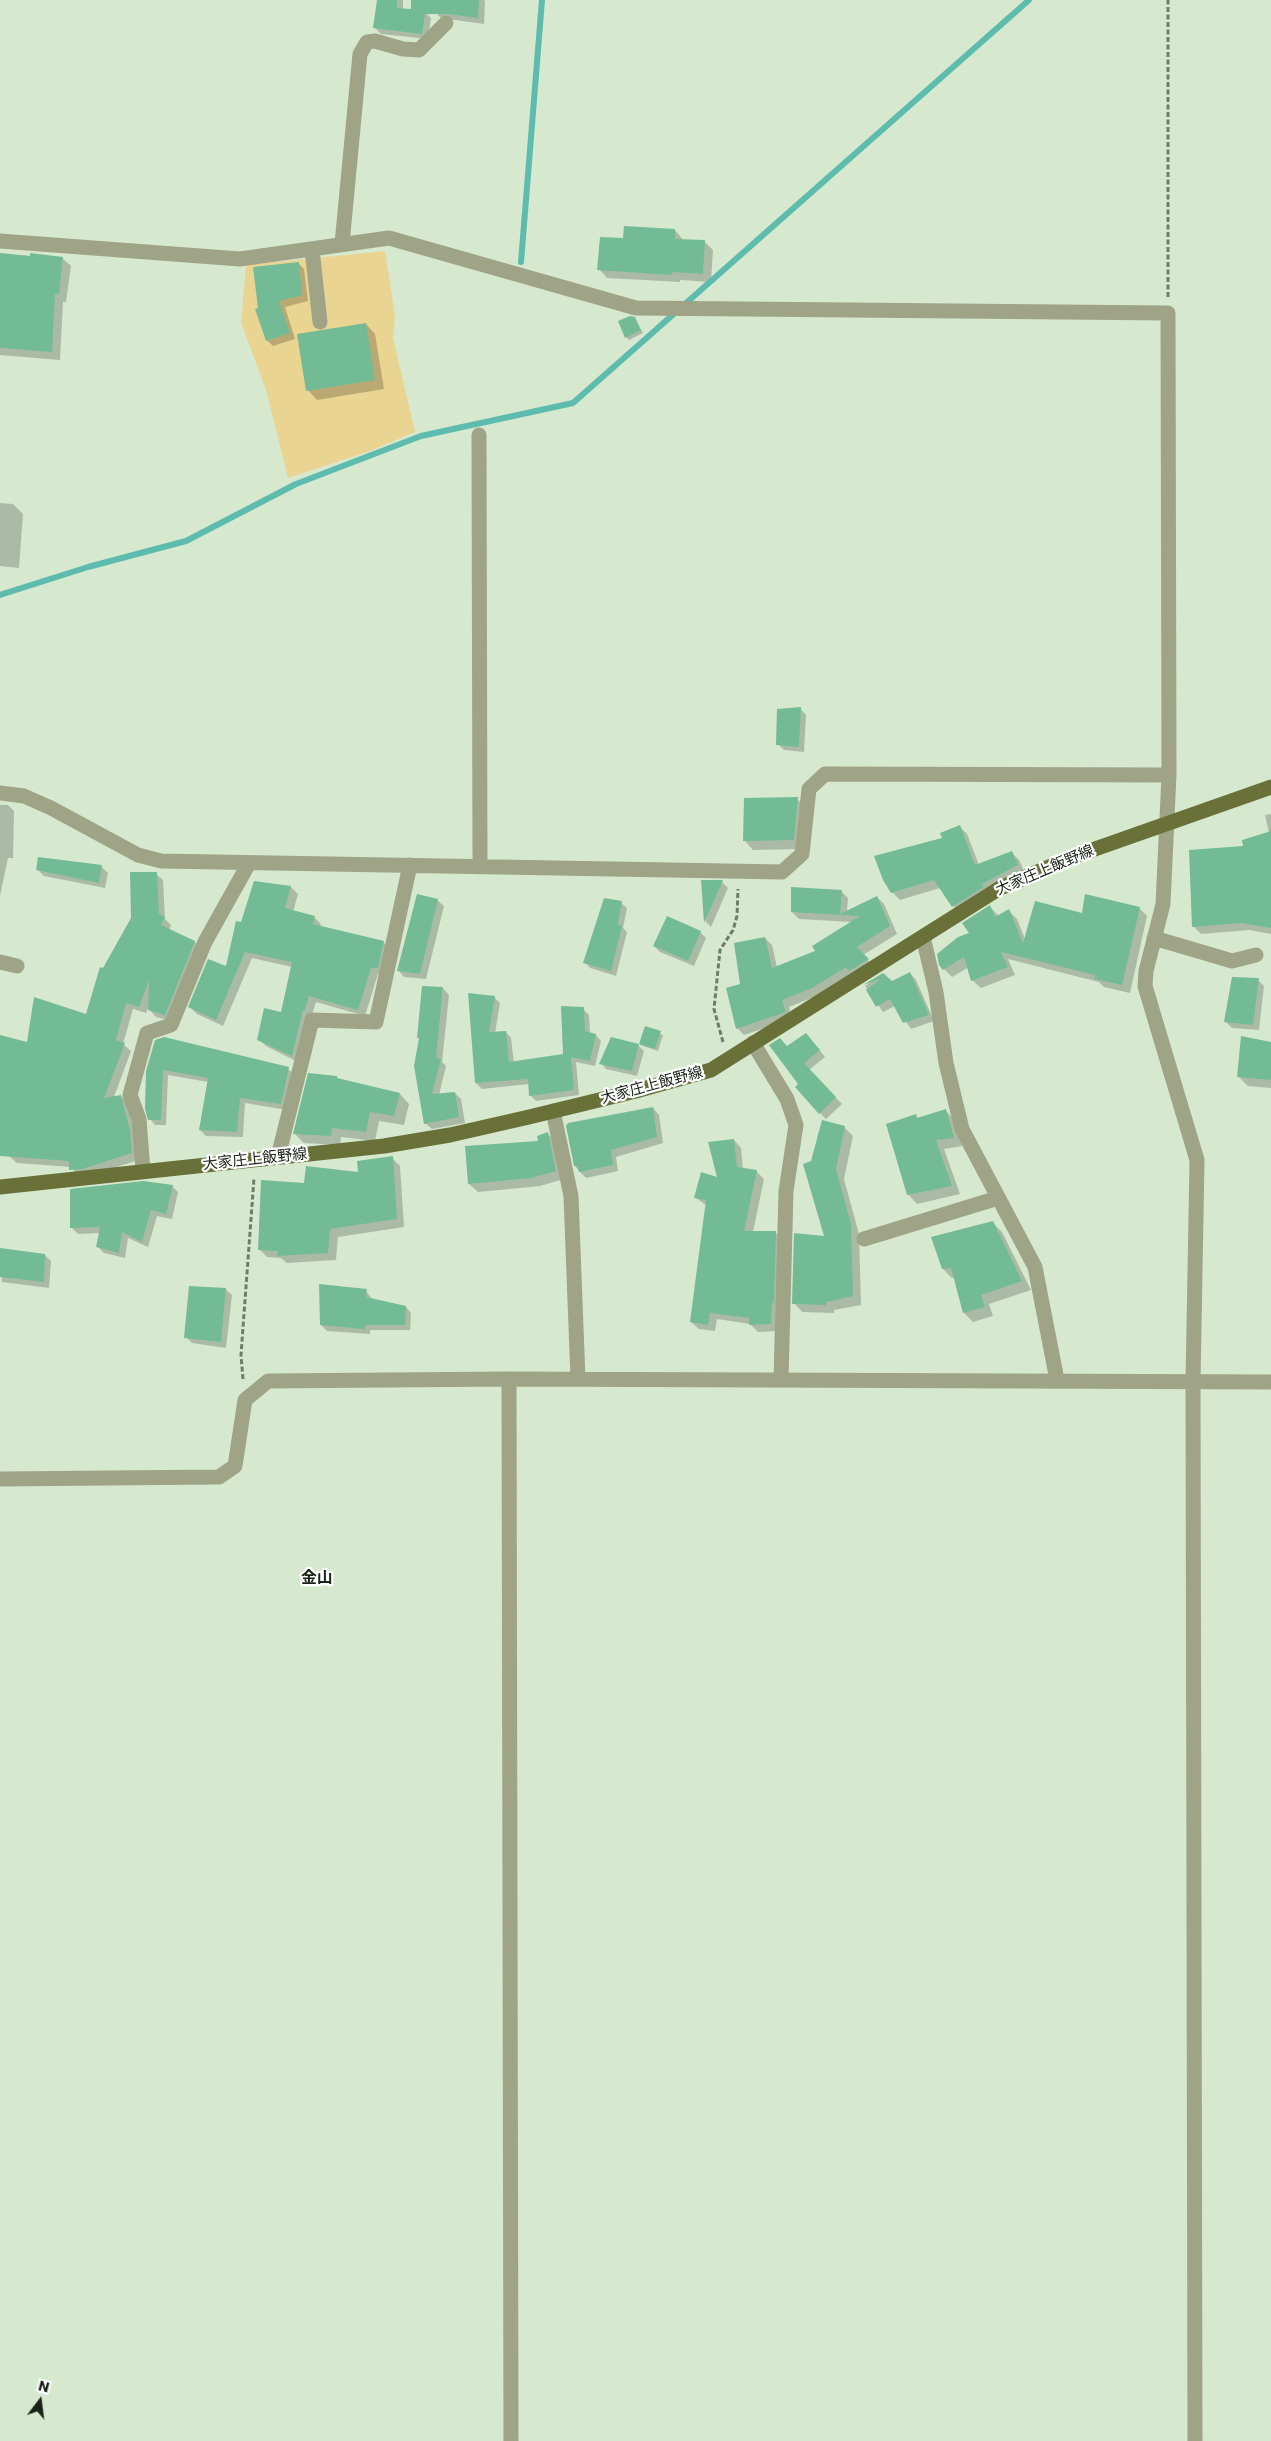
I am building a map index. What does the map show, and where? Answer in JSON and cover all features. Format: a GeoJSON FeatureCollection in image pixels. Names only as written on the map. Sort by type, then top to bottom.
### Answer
{"type":"FeatureCollection","features":[{"type":"Feature","properties":{"kind":"main road","name":"大家庄上飯野線"},"geometry":{"type":"LineString","coordinates":[[0,1187],[384,1146],[450,1135],[636,1091],[711,1070],[1000,888],[1075,856],[1271,787]]}},
{"type":"Feature","properties":{"kind":"street"},"geometry":{"type":"LineString","coordinates":[[342,244],[360,54],[368,42],[375,41],[403,49],[419,50],[446,23]]}},
{"type":"Feature","properties":{"kind":"street"},"geometry":{"type":"LineString","coordinates":[[0,241],[240,259],[389,238],[636,308],[1168,314],[1169,776],[1165,823],[1163,904],[1154,938],[1145,986],[1197,1160],[1193,1382],[1195,2441]]}},
{"type":"Feature","properties":{"kind":"street"},"geometry":{"type":"LineString","coordinates":[[312,248],[320,322]]}},
{"type":"Feature","properties":{"kind":"street"},"geometry":{"type":"LineString","coordinates":[[478,435],[480,867]]}},
{"type":"Feature","properties":{"kind":"street"},"geometry":{"type":"LineString","coordinates":[[0,793],[24,796],[51,808],[138,855],[161,861],[782,872],[802,854],[809,789],[825,774],[1169,776]]}},
{"type":"Feature","properties":{"kind":"street"},"geometry":{"type":"LineString","coordinates":[[143,1172],[139,1119],[130,1094],[147,1033],[171,1025],[205,942],[249,862]]}},
{"type":"Feature","properties":{"kind":"street"},"geometry":{"type":"LineString","coordinates":[[278,1157],[312,1020],[376,1022],[410,865]]}},
{"type":"Feature","properties":{"kind":"street"},"geometry":{"type":"LineString","coordinates":[[923,937],[936,992],[946,1064],[962,1129],[1034,1267],[1057,1380]]}},
{"type":"Feature","properties":{"kind":"street"},"geometry":{"type":"LineString","coordinates":[[1154,938],[1232,961],[1256,955]]}},
{"type":"Feature","properties":{"kind":"street"},"geometry":{"type":"LineString","coordinates":[[0,962],[17,966]]}},
{"type":"Feature","properties":{"kind":"street"},"geometry":{"type":"LineString","coordinates":[[753,1043],[788,1099],[796,1125],[786,1191],[781,1379]]}},
{"type":"Feature","properties":{"kind":"street"},"geometry":{"type":"LineString","coordinates":[[553,1111],[571,1196],[578,1379]]}},
{"type":"Feature","properties":{"kind":"street"},"geometry":{"type":"LineString","coordinates":[[864,1239],[998,1198]]}},
{"type":"Feature","properties":{"kind":"street"},"geometry":{"type":"LineString","coordinates":[[510,1379],[511,2441]]}},
{"type":"Feature","properties":{"kind":"street"},"geometry":{"type":"LineString","coordinates":[[0,1479],[219,1477],[236,1466],[245,1400],[268,1381],[781,1379],[1271,1382]]}},
{"type":"Feature","properties":{"kind":"path"},"geometry":{"type":"LineString","coordinates":[[1168,0],[1168,314]]}},
{"type":"Feature","properties":{"kind":"path"},"geometry":{"type":"LineString","coordinates":[[728,1059],[714,1008],[720,950],[733,930],[737,916],[738,871]]}},
{"type":"Feature","properties":{"kind":"path"},"geometry":{"type":"LineString","coordinates":[[245,1400],[241,1355],[255,1160]]}},
{"type":"Feature","properties":{"kind":"shaded area"},"geometry":{"type":"Polygon","coordinates":[[[385,251],[395,316],[393,338],[415,432],[370,451],[288,478],[266,390],[241,323],[246,265],[385,251]]]}},
{"type":"Feature","properties":{"kind":"building"},"geometry":{"type":"Polygon","coordinates":[[[377,0],[397,0],[397,8],[411,9],[411,0],[479,0],[478,18],[448,14],[425,14],[422,34],[373,28],[377,0]]]}},
{"type":"Feature","properties":{"kind":"building"},"geometry":{"type":"Polygon","coordinates":[[[624,226],[675,229],[675,239],[705,240],[703,274],[672,272],[672,275],[597,270],[600,237],[623,238],[624,226]]]}},
{"type":"Feature","properties":{"kind":"building"},"geometry":{"type":"Polygon","coordinates":[[[0,253],[30,256],[30,253],[63,257],[59,294],[55,294],[52,352],[0,348],[0,253]]]}},
{"type":"Feature","properties":{"kind":"building"},"geometry":{"type":"Polygon","coordinates":[[[299,262],[302,295],[279,301],[290,333],[266,341],[255,309],[258,308],[253,267],[299,262]]]}},
{"type":"Feature","properties":{"kind":"building"},"geometry":{"type":"Polygon","coordinates":[[[630,316],[635,317],[641,330],[625,338],[618,321],[630,316]]]}},
{"type":"Feature","properties":{"kind":"building"},"geometry":{"type":"Polygon","coordinates":[[[366,323],[375,380],[306,391],[297,334],[366,323]]]}},
{"type":"Feature","properties":{"kind":"building"},"geometry":{"type":"Polygon","coordinates":[[[801,707],[799,747],[776,745],[777,709],[801,707]]]}},
{"type":"Feature","properties":{"kind":"building"},"geometry":{"type":"Polygon","coordinates":[[[798,797],[794,840],[743,841],[744,798],[798,797]]]}},
{"type":"Feature","properties":{"kind":"building"},"geometry":{"type":"Polygon","coordinates":[[[960,825],[975,865],[1012,851],[1018,865],[982,884],[984,887],[952,907],[934,880],[891,893],[883,880],[874,856],[942,838],[940,833],[960,825]]]}},
{"type":"Feature","properties":{"kind":"building"},"geometry":{"type":"Polygon","coordinates":[[[1271,831],[1271,928],[1241,923],[1192,927],[1189,850],[1243,846],[1242,840],[1271,831]]]}},
{"type":"Feature","properties":{"kind":"building"},"geometry":{"type":"Polygon","coordinates":[[[38,857],[102,865],[99,883],[36,870],[38,857]]]}},
{"type":"Feature","properties":{"kind":"building"},"geometry":{"type":"Polygon","coordinates":[[[130,872],[157,872],[159,914],[165,917],[161,925],[195,941],[165,1015],[148,1010],[149,980],[139,1007],[126,1003],[116,1040],[125,1043],[104,1098],[121,1095],[130,1130],[132,1153],[82,1169],[69,1170],[69,1161],[0,1156],[0,1035],[27,1042],[34,997],[86,1014],[100,967],[103,968],[131,918],[130,872]]]}},
{"type":"Feature","properties":{"kind":"building"},"geometry":{"type":"Polygon","coordinates":[[[701,880],[723,880],[704,923],[701,880]]]}},
{"type":"Feature","properties":{"kind":"building"},"geometry":{"type":"Polygon","coordinates":[[[254,881],[291,886],[285,908],[315,916],[313,924],[384,941],[378,968],[371,968],[358,1010],[309,996],[305,1010],[303,1010],[292,1056],[257,1040],[264,1008],[281,1012],[292,962],[245,952],[216,1020],[188,1007],[208,959],[226,966],[236,921],[241,922],[254,881]]]}},
{"type":"Feature","properties":{"kind":"building"},"geometry":{"type":"Polygon","coordinates":[[[791,887],[842,890],[840,914],[877,896],[890,926],[857,947],[869,959],[849,971],[846,967],[812,988],[782,1000],[786,1012],[736,1029],[726,988],[740,984],[734,943],[765,937],[772,968],[815,951],[812,946],[860,916],[791,912],[791,887]]]}},
{"type":"Feature","properties":{"kind":"building"},"geometry":{"type":"Polygon","coordinates":[[[417,894],[438,899],[420,974],[397,971],[417,894]]]}},
{"type":"Feature","properties":{"kind":"building"},"geometry":{"type":"Polygon","coordinates":[[[1085,894],[1140,907],[1122,985],[1095,979],[1095,975],[1001,952],[1008,967],[971,981],[964,957],[943,970],[939,965],[937,954],[958,937],[969,933],[962,923],[990,905],[995,917],[1009,909],[1023,943],[1035,901],[1082,913],[1085,894]]]}},
{"type":"Feature","properties":{"kind":"building"},"geometry":{"type":"Polygon","coordinates":[[[604,898],[622,901],[618,924],[622,926],[611,971],[583,963],[604,898]]]}},
{"type":"Feature","properties":{"kind":"building"},"geometry":{"type":"Polygon","coordinates":[[[667,916],[701,931],[688,961],[653,946],[667,916]]]}},
{"type":"Feature","properties":{"kind":"building"},"geometry":{"type":"Polygon","coordinates":[[[910,972],[929,1015],[903,1023],[890,999],[876,1007],[866,990],[881,979],[863,985],[883,973],[892,981],[910,972]]]}},
{"type":"Feature","properties":{"kind":"building"},"geometry":{"type":"Polygon","coordinates":[[[1232,977],[1259,978],[1253,1025],[1224,1022],[1232,977]]]}},
{"type":"Feature","properties":{"kind":"building"},"geometry":{"type":"Polygon","coordinates":[[[422,986],[443,987],[436,1057],[441,1059],[432,1094],[455,1092],[459,1117],[424,1124],[414,1066],[419,1038],[417,1038],[422,986]]]}},
{"type":"Feature","properties":{"kind":"building"},"geometry":{"type":"Polygon","coordinates":[[[468,993],[495,996],[489,1032],[506,1031],[509,1062],[563,1054],[561,1006],[584,1007],[585,1031],[596,1034],[590,1061],[571,1057],[574,1090],[529,1096],[528,1079],[475,1083],[468,993]]]}},
{"type":"Feature","properties":{"kind":"building"},"geometry":{"type":"Polygon","coordinates":[[[645,1026],[661,1031],[655,1049],[639,1044],[645,1026]]]}},
{"type":"Feature","properties":{"kind":"building"},"geometry":{"type":"Polygon","coordinates":[[[806,1033],[820,1050],[804,1063],[836,1097],[819,1114],[795,1087],[798,1084],[769,1045],[780,1038],[787,1046],[806,1033]]]}},
{"type":"Feature","properties":{"kind":"building"},"geometry":{"type":"Polygon","coordinates":[[[1241,1036],[1271,1042],[1271,1080],[1237,1077],[1241,1036]]]}},
{"type":"Feature","properties":{"kind":"building"},"geometry":{"type":"Polygon","coordinates":[[[164,1037],[289,1067],[281,1104],[240,1098],[237,1132],[199,1130],[208,1078],[163,1070],[161,1120],[148,1120],[145,1109],[146,1071],[155,1040],[164,1037]]]}},
{"type":"Feature","properties":{"kind":"building"},"geometry":{"type":"Polygon","coordinates":[[[611,1037],[639,1044],[632,1071],[599,1064],[611,1037]]]}},
{"type":"Feature","properties":{"kind":"building"},"geometry":{"type":"Polygon","coordinates":[[[308,1073],[337,1076],[337,1078],[400,1093],[394,1116],[370,1112],[366,1132],[332,1128],[331,1136],[293,1134],[308,1073]]]}},
{"type":"Feature","properties":{"kind":"building"},"geometry":{"type":"Polygon","coordinates":[[[653,1107],[657,1137],[611,1150],[613,1165],[579,1172],[577,1166],[574,1166],[566,1126],[568,1123],[653,1107]]]}},
{"type":"Feature","properties":{"kind":"building"},"geometry":{"type":"Polygon","coordinates":[[[946,1109],[954,1138],[936,1140],[952,1186],[907,1195],[886,1124],[916,1114],[917,1118],[946,1109]]]}},
{"type":"Feature","properties":{"kind":"building"},"geometry":{"type":"Polygon","coordinates":[[[822,1120],[845,1126],[836,1169],[851,1224],[853,1296],[826,1302],[826,1305],[792,1304],[794,1233],[824,1236],[803,1164],[811,1161],[822,1120]]]}},
{"type":"Feature","properties":{"kind":"building"},"geometry":{"type":"Polygon","coordinates":[[[548,1132],[556,1171],[531,1178],[468,1184],[465,1146],[538,1141],[537,1136],[548,1132]]]}},
{"type":"Feature","properties":{"kind":"building"},"geometry":{"type":"Polygon","coordinates":[[[734,1139],[737,1167],[757,1170],[744,1231],[776,1231],[774,1303],[772,1303],[771,1324],[749,1325],[749,1318],[710,1313],[708,1325],[690,1322],[706,1200],[694,1198],[701,1172],[717,1177],[708,1142],[734,1139]]]}},
{"type":"Feature","properties":{"kind":"building"},"geometry":{"type":"Polygon","coordinates":[[[393,1156],[397,1219],[330,1229],[328,1253],[277,1256],[278,1251],[258,1250],[261,1180],[304,1183],[306,1166],[358,1172],[357,1161],[393,1156]]]}},
{"type":"Feature","properties":{"kind":"building"},"geometry":{"type":"Polygon","coordinates":[[[143,1181],[173,1185],[166,1214],[151,1210],[142,1242],[122,1232],[119,1253],[96,1247],[100,1227],[70,1228],[70,1189],[143,1181]]]}},
{"type":"Feature","properties":{"kind":"building"},"geometry":{"type":"Polygon","coordinates":[[[993,1221],[1022,1281],[981,1295],[985,1307],[963,1313],[951,1268],[942,1269],[931,1237],[993,1221]]]}},
{"type":"Feature","properties":{"kind":"building"},"geometry":{"type":"Polygon","coordinates":[[[0,1248],[45,1254],[44,1282],[0,1277],[0,1248]]]}},
{"type":"Feature","properties":{"kind":"building"},"geometry":{"type":"Polygon","coordinates":[[[319,1284],[367,1289],[366,1297],[406,1306],[405,1325],[365,1325],[365,1329],[320,1325],[319,1284]]]}},
{"type":"Feature","properties":{"kind":"building"},"geometry":{"type":"Polygon","coordinates":[[[189,1286],[226,1288],[221,1342],[184,1338],[189,1286]]]}},
{"type":"Feature","properties":{"kind":"waterway"},"geometry":{"type":"LineString","coordinates":[[521,262],[542,0]]}},
{"type":"Feature","properties":{"kind":"waterway"},"geometry":{"type":"LineString","coordinates":[[0,595],[88,567],[186,541],[296,484],[421,436],[573,403],[1029,0]]}},
{"type":"Feature","properties":{"kind":"district","name":"金山"},"geometry":{"type":"Point","coordinates":[317,1579]}}]}
